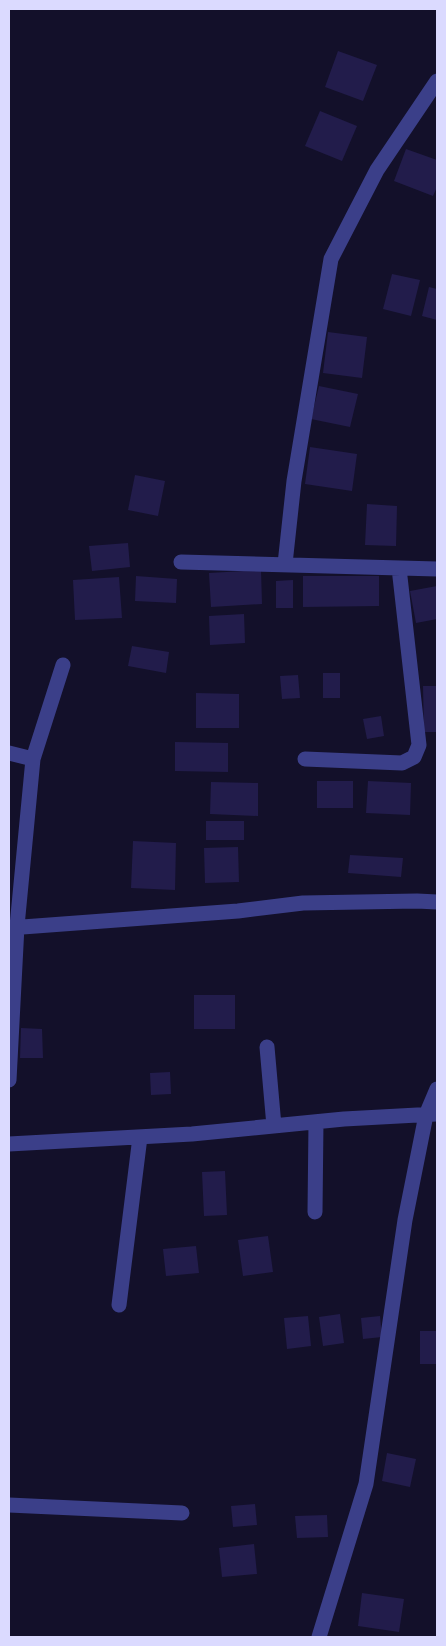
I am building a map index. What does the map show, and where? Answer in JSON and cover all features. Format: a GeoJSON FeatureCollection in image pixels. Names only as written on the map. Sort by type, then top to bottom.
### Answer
{"type":"FeatureCollection","features":[{"type":"Feature","properties":{"kind":"street"},"geometry":{"type":"LineString","coordinates":[[285,564],[294,481],[331,259],[377,170],[437,81]]}},
{"type":"Feature","properties":{"kind":"street"},"geometry":{"type":"LineString","coordinates":[[181,562],[437,569]]}},
{"type":"Feature","properties":{"kind":"street"},"geometry":{"type":"LineString","coordinates":[[305,759],[402,763],[414,757],[419,745],[399,568]]}},
{"type":"Feature","properties":{"kind":"street"},"geometry":{"type":"LineString","coordinates":[[9,1080],[13,927],[33,759],[64,665]]}},
{"type":"Feature","properties":{"kind":"street"},"geometry":{"type":"LineString","coordinates":[[9,753],[33,759]]}},
{"type":"Feature","properties":{"kind":"street"},"geometry":{"type":"LineString","coordinates":[[13,927],[238,911],[303,903],[437,902]]}},
{"type":"Feature","properties":{"kind":"street"},"geometry":{"type":"LineString","coordinates":[[267,1048],[274,1126]]}},
{"type":"Feature","properties":{"kind":"street"},"geometry":{"type":"LineString","coordinates":[[319,1637],[366,1484],[405,1220],[437,1090]]}},
{"type":"Feature","properties":{"kind":"street"},"geometry":{"type":"LineString","coordinates":[[9,1144],[140,1137],[316,1122],[432,1115]]}},
{"type":"Feature","properties":{"kind":"street"},"geometry":{"type":"LineString","coordinates":[[315,1212],[316,1122]]}},
{"type":"Feature","properties":{"kind":"street"},"geometry":{"type":"LineString","coordinates":[[119,1305],[140,1137]]}},
{"type":"Feature","properties":{"kind":"street"},"geometry":{"type":"LineString","coordinates":[[9,1505],[182,1513]]}},
{"type":"Feature","properties":{"kind":"building"},"geometry":{"type":"Polygon","coordinates":[[[338,51],[377,65],[363,101],[325,87],[338,51]]]}},
{"type":"Feature","properties":{"kind":"building"},"geometry":{"type":"Polygon","coordinates":[[[320,111],[357,126],[342,161],[305,146],[320,111]]]}},
{"type":"Feature","properties":{"kind":"building"},"geometry":{"type":"Polygon","coordinates":[[[406,149],[437,160],[437,187],[433,196],[394,181],[406,149]]]}},
{"type":"Feature","properties":{"kind":"building"},"geometry":{"type":"Polygon","coordinates":[[[392,274],[420,280],[411,316],[383,309],[392,274]]]}},
{"type":"Feature","properties":{"kind":"building"},"geometry":{"type":"Polygon","coordinates":[[[429,287],[437,289],[437,320],[422,316],[429,287]]]}},
{"type":"Feature","properties":{"kind":"building"},"geometry":{"type":"Polygon","coordinates":[[[328,332],[367,337],[362,378],[323,373],[328,332]]]}},
{"type":"Feature","properties":{"kind":"building"},"geometry":{"type":"Polygon","coordinates":[[[319,386],[358,394],[350,427],[311,419],[319,386]]]}},
{"type":"Feature","properties":{"kind":"building"},"geometry":{"type":"Polygon","coordinates":[[[310,447],[357,454],[352,491],[305,484],[310,447]]]}},
{"type":"Feature","properties":{"kind":"building"},"geometry":{"type":"Polygon","coordinates":[[[135,475],[165,481],[158,516],[128,510],[135,475]]]}},
{"type":"Feature","properties":{"kind":"building"},"geometry":{"type":"Polygon","coordinates":[[[367,504],[397,506],[396,546],[365,545],[367,504]]]}},
{"type":"Feature","properties":{"kind":"building"},"geometry":{"type":"Polygon","coordinates":[[[128,543],[130,567],[92,571],[89,546],[128,543]]]}},
{"type":"Feature","properties":{"kind":"building"},"geometry":{"type":"Polygon","coordinates":[[[261,570],[262,604],[211,607],[209,573],[261,570]]]}},
{"type":"Feature","properties":{"kind":"building"},"geometry":{"type":"Polygon","coordinates":[[[136,576],[177,579],[176,603],[135,601],[136,576]]]}},
{"type":"Feature","properties":{"kind":"building"},"geometry":{"type":"Polygon","coordinates":[[[303,576],[379,576],[379,606],[303,607],[303,576]]]}},
{"type":"Feature","properties":{"kind":"building"},"geometry":{"type":"Polygon","coordinates":[[[119,577],[122,618],[75,620],[73,580],[119,577]]]}},
{"type":"Feature","properties":{"kind":"building"},"geometry":{"type":"Polygon","coordinates":[[[293,580],[293,608],[276,608],[276,581],[293,580]]]}},
{"type":"Feature","properties":{"kind":"building"},"geometry":{"type":"Polygon","coordinates":[[[437,586],[437,619],[416,623],[410,591],[437,586]]]}},
{"type":"Feature","properties":{"kind":"building"},"geometry":{"type":"Polygon","coordinates":[[[244,614],[245,643],[210,645],[209,616],[244,614]]]}},
{"type":"Feature","properties":{"kind":"building"},"geometry":{"type":"Polygon","coordinates":[[[132,646],[169,652],[166,673],[128,666],[132,646]]]}},
{"type":"Feature","properties":{"kind":"building"},"geometry":{"type":"Polygon","coordinates":[[[323,673],[340,673],[340,698],[323,698],[323,673]]]}},
{"type":"Feature","properties":{"kind":"building"},"geometry":{"type":"Polygon","coordinates":[[[298,675],[300,698],[282,699],[280,676],[298,675]]]}},
{"type":"Feature","properties":{"kind":"building"},"geometry":{"type":"Polygon","coordinates":[[[423,686],[437,686],[437,732],[424,732],[423,686]]]}},
{"type":"Feature","properties":{"kind":"building"},"geometry":{"type":"Polygon","coordinates":[[[196,693],[239,694],[239,728],[196,728],[196,693]]]}},
{"type":"Feature","properties":{"kind":"building"},"geometry":{"type":"Polygon","coordinates":[[[381,716],[384,736],[367,739],[363,719],[381,716]]]}},
{"type":"Feature","properties":{"kind":"building"},"geometry":{"type":"Polygon","coordinates":[[[175,742],[228,743],[228,772],[175,771],[175,742]]]}},
{"type":"Feature","properties":{"kind":"building"},"geometry":{"type":"Polygon","coordinates":[[[317,781],[353,781],[353,808],[317,808],[317,781]]]}},
{"type":"Feature","properties":{"kind":"building"},"geometry":{"type":"Polygon","coordinates":[[[368,781],[411,783],[410,815],[366,813],[368,781]]]}},
{"type":"Feature","properties":{"kind":"building"},"geometry":{"type":"Polygon","coordinates":[[[211,782],[258,783],[258,816],[210,814],[211,782]]]}},
{"type":"Feature","properties":{"kind":"building"},"geometry":{"type":"Polygon","coordinates":[[[206,821],[244,821],[244,840],[206,840],[206,821]]]}},
{"type":"Feature","properties":{"kind":"building"},"geometry":{"type":"Polygon","coordinates":[[[133,841],[176,843],[175,890],[131,888],[133,841]]]}},
{"type":"Feature","properties":{"kind":"building"},"geometry":{"type":"Polygon","coordinates":[[[238,847],[239,882],[205,883],[204,848],[238,847]]]}},
{"type":"Feature","properties":{"kind":"building"},"geometry":{"type":"Polygon","coordinates":[[[350,855],[403,858],[401,877],[348,873],[350,855]]]}},
{"type":"Feature","properties":{"kind":"building"},"geometry":{"type":"Polygon","coordinates":[[[194,995],[235,995],[235,1029],[194,1029],[194,995]]]}},
{"type":"Feature","properties":{"kind":"building"},"geometry":{"type":"Polygon","coordinates":[[[21,1028],[42,1029],[43,1058],[20,1058],[21,1028]]]}},
{"type":"Feature","properties":{"kind":"building"},"geometry":{"type":"Polygon","coordinates":[[[170,1072],[171,1094],[151,1095],[150,1073],[170,1072]]]}},
{"type":"Feature","properties":{"kind":"building"},"geometry":{"type":"Polygon","coordinates":[[[225,1171],[227,1215],[204,1216],[202,1172],[225,1171]]]}},
{"type":"Feature","properties":{"kind":"building"},"geometry":{"type":"Polygon","coordinates":[[[268,1236],[273,1272],[243,1276],[238,1240],[268,1236]]]}},
{"type":"Feature","properties":{"kind":"building"},"geometry":{"type":"Polygon","coordinates":[[[196,1246],[199,1273],[166,1276],[163,1249],[196,1246]]]}},
{"type":"Feature","properties":{"kind":"building"},"geometry":{"type":"Polygon","coordinates":[[[340,1314],[344,1343],[323,1346],[319,1317],[340,1314]]]}},
{"type":"Feature","properties":{"kind":"building"},"geometry":{"type":"Polygon","coordinates":[[[308,1316],[311,1346],[287,1349],[284,1318],[308,1316]]]}},
{"type":"Feature","properties":{"kind":"building"},"geometry":{"type":"Polygon","coordinates":[[[380,1316],[382,1337],[363,1339],[361,1318],[380,1316]]]}},
{"type":"Feature","properties":{"kind":"building"},"geometry":{"type":"Polygon","coordinates":[[[420,1331],[437,1331],[437,1364],[420,1364],[420,1331]]]}},
{"type":"Feature","properties":{"kind":"building"},"geometry":{"type":"Polygon","coordinates":[[[387,1453],[416,1459],[410,1487],[382,1481],[387,1453]]]}},
{"type":"Feature","properties":{"kind":"building"},"geometry":{"type":"Polygon","coordinates":[[[255,1504],[257,1525],[233,1527],[231,1506],[255,1504]]]}},
{"type":"Feature","properties":{"kind":"building"},"geometry":{"type":"Polygon","coordinates":[[[327,1515],[328,1537],[297,1538],[295,1516],[327,1515]]]}},
{"type":"Feature","properties":{"kind":"building"},"geometry":{"type":"Polygon","coordinates":[[[254,1544],[257,1574],[222,1577],[219,1548],[254,1544]]]}},
{"type":"Feature","properties":{"kind":"building"},"geometry":{"type":"Polygon","coordinates":[[[362,1593],[404,1599],[399,1632],[358,1626],[362,1593]]]}}]}
